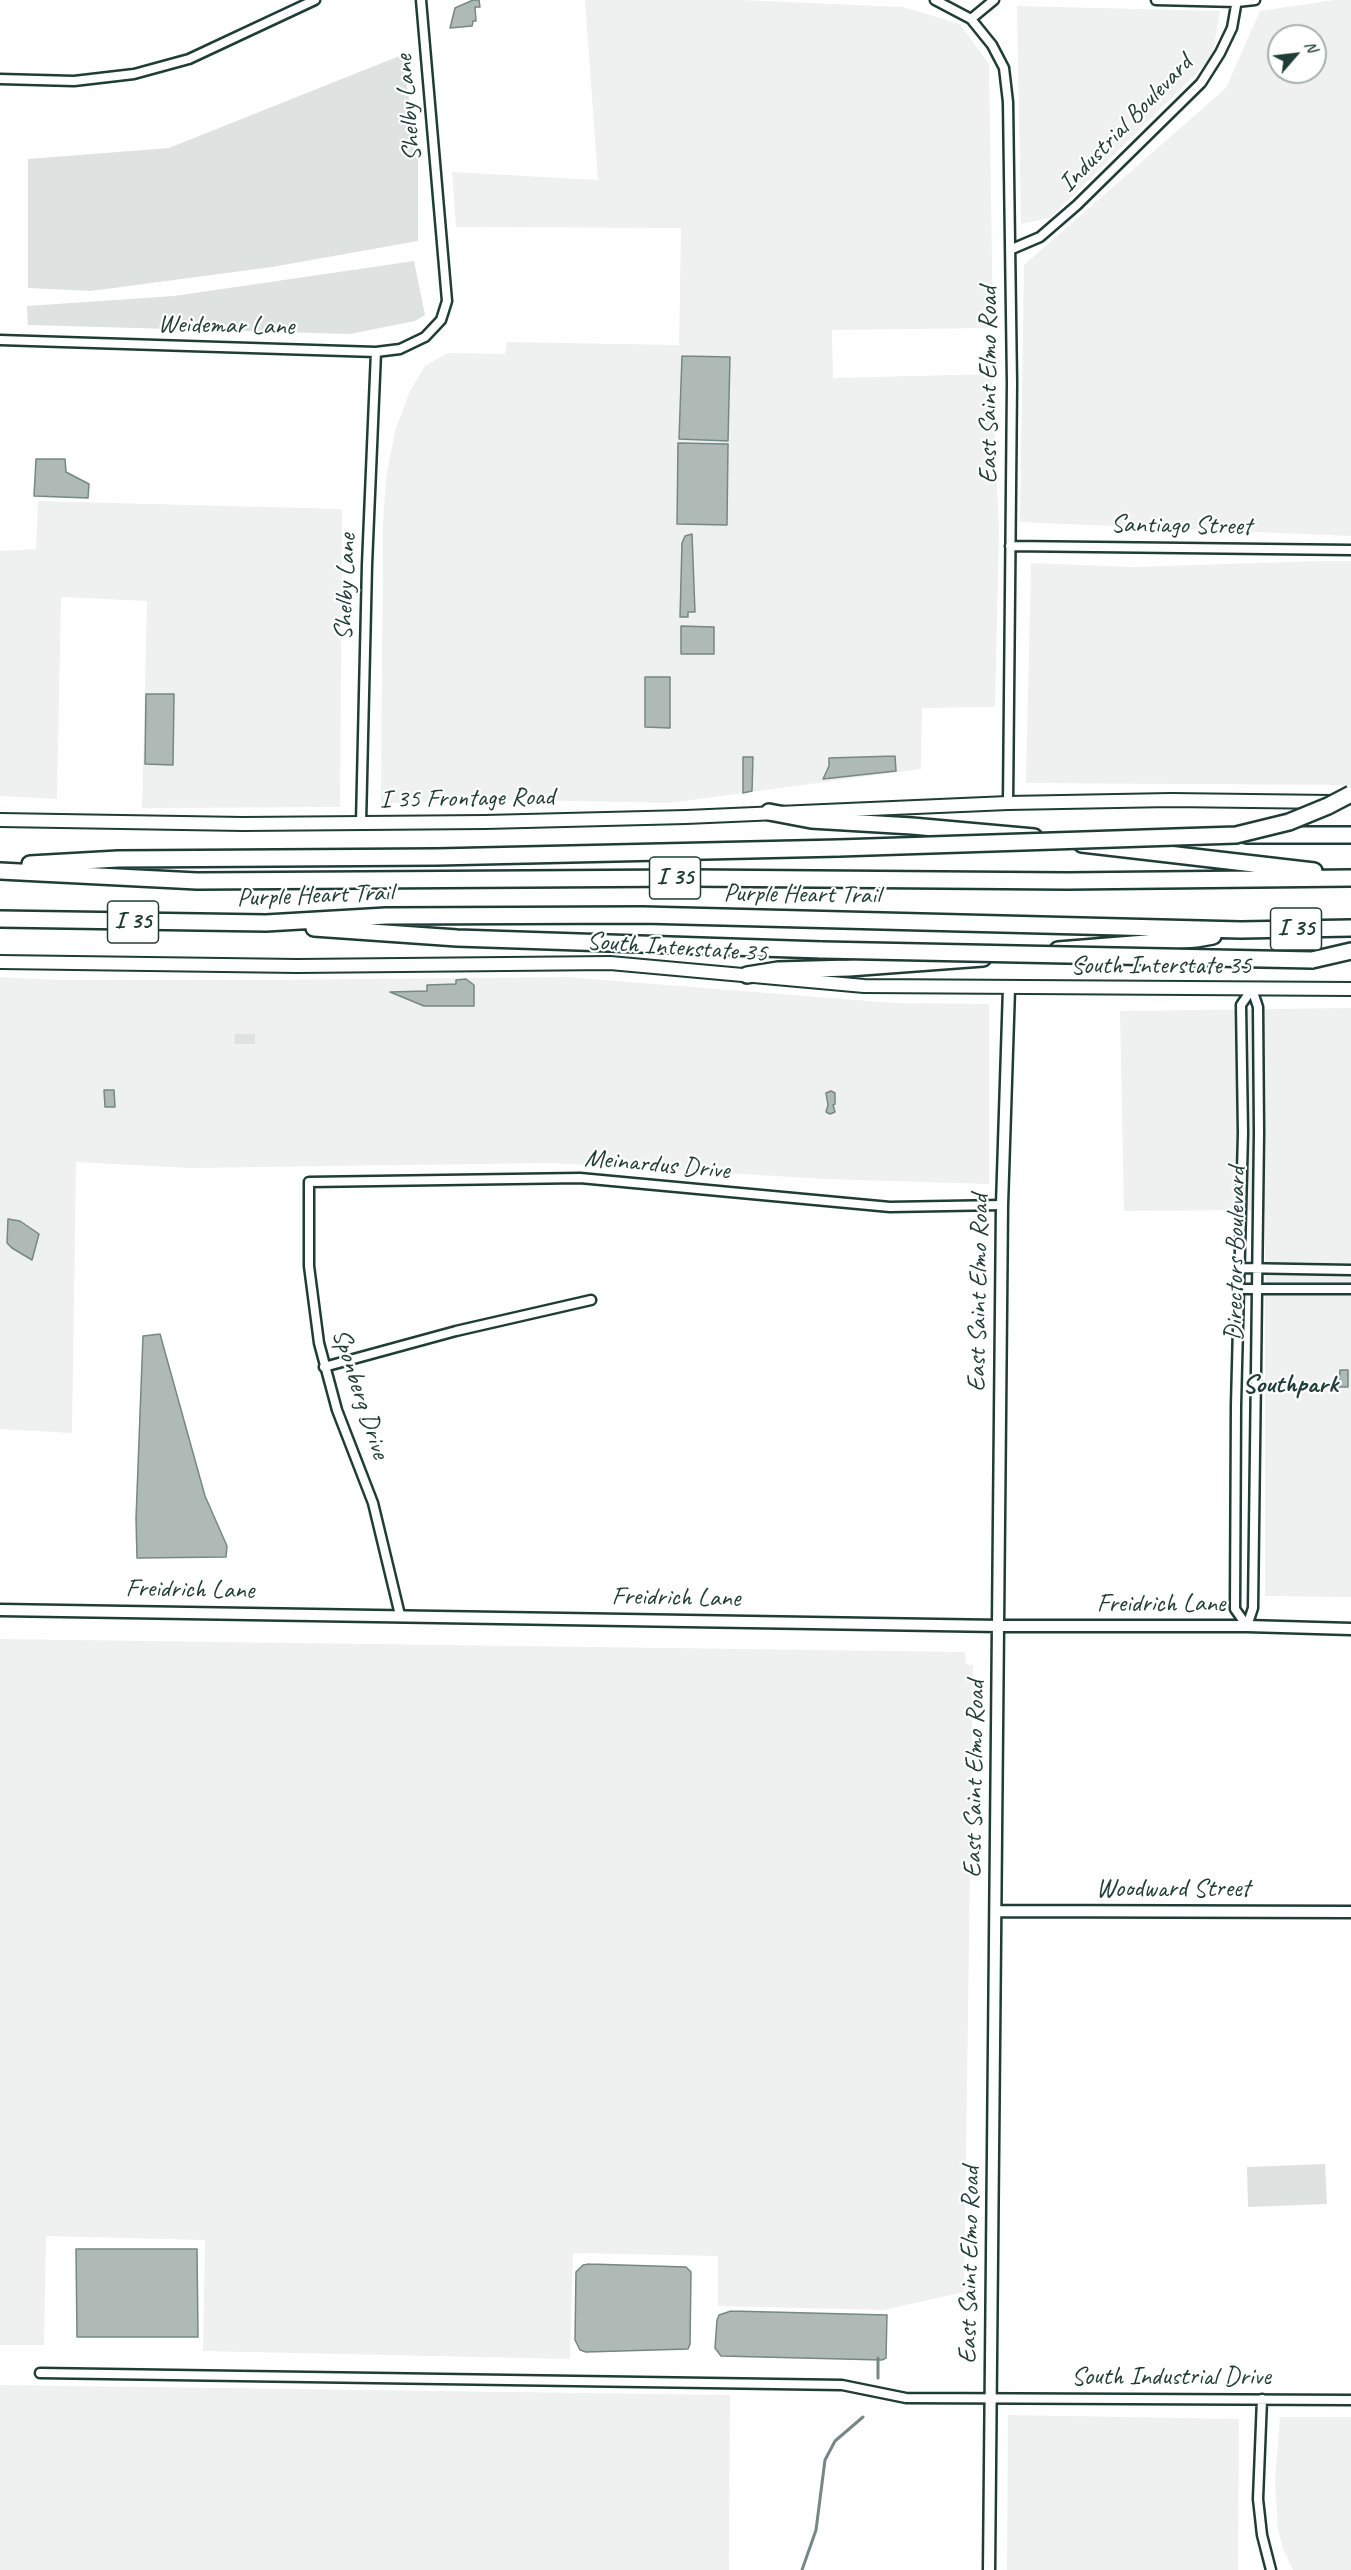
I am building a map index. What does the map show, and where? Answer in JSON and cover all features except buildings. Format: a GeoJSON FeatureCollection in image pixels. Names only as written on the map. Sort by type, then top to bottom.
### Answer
{"type":"FeatureCollection","features":[{"type":"Feature","properties":{"kind":"highway"},"geometry":{"type":"LineString","coordinates":[[1236,835],[1312,813],[1351,794]]}},
{"type":"Feature","properties":{"kind":"highway"},"geometry":{"type":"LineString","coordinates":[[769,812],[811,820],[1026,836],[1135,852],[1293,867],[1350,878]]}},
{"type":"Feature","properties":{"kind":"highway"},"geometry":{"type":"LineString","coordinates":[[0,866],[118,859],[437,857],[839,848],[1236,835],[1351,835]]}},
{"type":"Feature","properties":{"kind":"highway","name":"Purple Heart Trail"},"geometry":{"type":"LineString","coordinates":[[0,871],[197,881],[690,878],[1067,881],[1350,878]]}},
{"type":"Feature","properties":{"kind":"highway","name":"Purple Heart Trail"},"geometry":{"type":"LineString","coordinates":[[0,919],[266,923],[386,916],[643,915],[1241,930],[1351,928]]}},
{"type":"Feature","properties":{"kind":"highway"},"geometry":{"type":"LineString","coordinates":[[266,923],[363,933],[457,938],[822,950],[1351,962]]}},
{"type":"Feature","properties":{"kind":"highway"},"geometry":{"type":"LineString","coordinates":[[747,975],[778,970],[963,960],[1089,946],[1196,939],[1241,930]]}},
{"type":"Feature","properties":{"kind":"highway"},"geometry":{"type":"LineString","coordinates":[[1312,960],[1351,951]]}},
{"type":"Feature","properties":{"kind":"main road"},"geometry":{"type":"LineString","coordinates":[[769,812],[1008,803],[1171,800],[1351,802]]}},
{"type":"Feature","properties":{"kind":"main road","name":"I 35 Frontage Road"},"geometry":{"type":"LineString","coordinates":[[0,820],[361,823],[686,817],[769,812]]}},
{"type":"Feature","properties":{"kind":"main road","name":"South Interstate 35"},"geometry":{"type":"LineString","coordinates":[[0,962],[249,966],[610,963],[864,986],[1351,989]]}},
{"type":"Feature","properties":{"kind":"street"},"geometry":{"type":"LineString","coordinates":[[0,79],[74,81],[134,74],[189,59],[315,0]]}},
{"type":"Feature","properties":{"kind":"street","name":"Shelby Lane"},"geometry":{"type":"LineString","coordinates":[[421,0],[447,301],[441,320]]}},
{"type":"Feature","properties":{"kind":"street","name":"East Saint Elmo Road"},"geometry":{"type":"LineString","coordinates":[[935,0],[971,19],[992,45],[1004,68],[1006,79],[1012,249],[1008,803]]}},
{"type":"Feature","properties":{"kind":"street"},"geometry":{"type":"LineString","coordinates":[[971,19],[994,0]]}},
{"type":"Feature","properties":{"kind":"street"},"geometry":{"type":"LineString","coordinates":[[1156,0],[1255,0]]}},
{"type":"Feature","properties":{"kind":"street","name":"Industrial Boulevard"},"geometry":{"type":"LineString","coordinates":[[1012,249],[1041,237],[1077,205],[1201,83],[1220,53],[1232,28],[1237,1]]}},
{"type":"Feature","properties":{"kind":"street","name":"Weidemar Lane"},"geometry":{"type":"LineString","coordinates":[[0,340],[376,352],[400,349],[425,337],[441,320]]}},
{"type":"Feature","properties":{"kind":"street","name":"Shelby Lane"},"geometry":{"type":"LineString","coordinates":[[361,823],[367,564],[376,352]]}},
{"type":"Feature","properties":{"kind":"street","name":"Santiago Street"},"geometry":{"type":"LineString","coordinates":[[1010,546],[1351,550]]}},
{"type":"Feature","properties":{"kind":"street","name":"East Saint Elmo Road"},"geometry":{"type":"LineString","coordinates":[[989,2570],[1002,1205],[1009,988]]}},
{"type":"Feature","properties":{"kind":"street","name":"Directors Boulevard"},"geometry":{"type":"LineString","coordinates":[[1247,1626],[1235,1609],[1243,1133],[1240,1005],[1252,989]]}},
{"type":"Feature","properties":{"kind":"street","name":"Directors Boulevard"},"geometry":{"type":"LineString","coordinates":[[1247,1626],[1253,1608],[1259,1133],[1258,1007],[1252,989]]}},
{"type":"Feature","properties":{"kind":"street"},"geometry":{"type":"LineString","coordinates":[[1243,1133],[1259,1133]]}},
{"type":"Feature","properties":{"kind":"street","name":"Meinardus Drive"},"geometry":{"type":"LineString","coordinates":[[309,1182],[580,1178],[890,1207],[1002,1205]]}},
{"type":"Feature","properties":{"kind":"street","name":"Sponberg Drive"},"geometry":{"type":"LineString","coordinates":[[309,1182],[310,1284],[324,1367],[337,1410],[374,1503],[400,1615]]}},
{"type":"Feature","properties":{"kind":"street"},"geometry":{"type":"LineString","coordinates":[[1239,1268],[1351,1270]]}},
{"type":"Feature","properties":{"kind":"street"},"geometry":{"type":"LineString","coordinates":[[1239,1289],[1351,1289]]}},
{"type":"Feature","properties":{"kind":"street"},"geometry":{"type":"LineString","coordinates":[[324,1367],[456,1331],[591,1300]]}},
{"type":"Feature","properties":{"kind":"street","name":"Freidrich Lane"},"geometry":{"type":"LineString","coordinates":[[0,1610],[999,1626],[1247,1626],[1351,1629]]}},
{"type":"Feature","properties":{"kind":"street","name":"Woodward Street"},"geometry":{"type":"LineString","coordinates":[[996,1911],[1351,1912]]}},
{"type":"Feature","properties":{"kind":"street","name":"South Industrial Drive"},"geometry":{"type":"LineString","coordinates":[[40,2373],[842,2385],[906,2398],[1351,2400]]}},
{"type":"Feature","properties":{"kind":"street"},"geometry":{"type":"LineString","coordinates":[[1262,2399],[1258,2499],[1262,2535],[1271,2570]]}},
{"type":"Feature","properties":{"kind":"shaded area"},"geometry":{"type":"Polygon","coordinates":[[[473,0],[479,0],[480,7],[475,7],[476,21],[473,21],[472,26],[450,28],[455,8],[473,0]]]}},
{"type":"Feature","properties":{"kind":"shaded area"},"geometry":{"type":"Polygon","coordinates":[[[585,0],[740,0],[903,7],[960,24],[989,64],[993,328],[832,330],[833,378],[992,374],[999,530],[995,707],[922,708],[921,769],[669,803],[523,800],[381,803],[383,522],[386,479],[395,431],[410,391],[425,366],[448,353],[505,354],[507,342],[679,345],[681,228],[456,227],[452,172],[598,180],[585,0]]]}},
{"type":"Feature","properties":{"kind":"shaded area"},"geometry":{"type":"Polygon","coordinates":[[[1334,0],[1351,0],[1351,536],[1020,522],[1024,265],[1226,88],[1260,11],[1334,0]]]}},
{"type":"Feature","properties":{"kind":"shaded area"},"geometry":{"type":"Polygon","coordinates":[[[1017,6],[1220,11],[1212,58],[1050,218],[1021,224],[1017,6]]]}},
{"type":"Feature","properties":{"kind":"shaded area"},"geometry":{"type":"Polygon","coordinates":[[[402,55],[418,153],[418,241],[272,267],[91,291],[28,288],[28,159],[169,148],[402,55]]]}},
{"type":"Feature","properties":{"kind":"shaded area"},"geometry":{"type":"Polygon","coordinates":[[[414,261],[425,315],[415,321],[350,334],[28,325],[27,306],[174,296],[414,261]]]}},
{"type":"Feature","properties":{"kind":"shaded area"},"geometry":{"type":"Polygon","coordinates":[[[682,356],[730,357],[728,441],[679,439],[682,356]]]}},
{"type":"Feature","properties":{"kind":"shaded area"},"geometry":{"type":"Polygon","coordinates":[[[678,443],[728,444],[727,525],[677,524],[678,443]]]}},
{"type":"Feature","properties":{"kind":"shaded area"},"geometry":{"type":"Polygon","coordinates":[[[36,459],[65,459],[66,472],[89,484],[88,498],[34,496],[36,459]]]}},
{"type":"Feature","properties":{"kind":"shaded area"},"geometry":{"type":"Polygon","coordinates":[[[38,501],[342,509],[340,807],[142,808],[147,601],[61,597],[57,799],[0,796],[0,551],[36,549],[38,501]]]}},
{"type":"Feature","properties":{"kind":"shaded area"},"geometry":{"type":"Polygon","coordinates":[[[692,534],[695,612],[688,612],[688,617],[680,617],[682,543],[685,536],[692,534]]]}},
{"type":"Feature","properties":{"kind":"shaded area"},"geometry":{"type":"Polygon","coordinates":[[[1351,561],[1351,785],[1026,783],[1031,563],[1133,567],[1351,561]]]}},
{"type":"Feature","properties":{"kind":"shaded area"},"geometry":{"type":"Polygon","coordinates":[[[681,626],[714,627],[714,654],[681,654],[681,626]]]}},
{"type":"Feature","properties":{"kind":"shaded area"},"geometry":{"type":"Polygon","coordinates":[[[645,677],[670,677],[670,728],[645,727],[645,677]]]}},
{"type":"Feature","properties":{"kind":"shaded area"},"geometry":{"type":"Polygon","coordinates":[[[146,694],[174,694],[173,765],[145,764],[146,694]]]}},
{"type":"Feature","properties":{"kind":"shaded area"},"geometry":{"type":"Polygon","coordinates":[[[895,756],[896,771],[823,779],[829,766],[829,758],[895,756]]]}},
{"type":"Feature","properties":{"kind":"shaded area"},"geometry":{"type":"Polygon","coordinates":[[[743,757],[753,757],[752,791],[743,793],[743,757]]]}},
{"type":"Feature","properties":{"kind":"shaded area"},"geometry":{"type":"Polygon","coordinates":[[[0,977],[60,980],[271,980],[566,977],[894,1003],[989,1004],[989,1184],[826,1179],[552,1163],[190,1168],[76,1162],[72,1433],[0,1429],[0,977]]]}},
{"type":"Feature","properties":{"kind":"shaded area"},"geometry":{"type":"Polygon","coordinates":[[[466,979],[474,985],[474,1006],[424,1006],[390,992],[427,991],[427,985],[456,984],[456,980],[466,979]]]}},
{"type":"Feature","properties":{"kind":"shaded area"},"geometry":{"type":"Polygon","coordinates":[[[1351,1008],[1351,1597],[1265,1596],[1265,1210],[1124,1211],[1120,1011],[1351,1008]]]}},
{"type":"Feature","properties":{"kind":"shaded area"},"geometry":{"type":"Polygon","coordinates":[[[235,1034],[255,1034],[255,1044],[234,1044],[235,1034]]]}},
{"type":"Feature","properties":{"kind":"shaded area"},"geometry":{"type":"Polygon","coordinates":[[[104,1090],[114,1090],[115,1107],[105,1107],[104,1090]]]}},
{"type":"Feature","properties":{"kind":"shaded area"},"geometry":{"type":"Polygon","coordinates":[[[831,1091],[835,1093],[835,1104],[833,1105],[835,1112],[830,1114],[826,1112],[828,1105],[826,1093],[831,1091]]]}},
{"type":"Feature","properties":{"kind":"shaded area"},"geometry":{"type":"Polygon","coordinates":[[[8,1219],[20,1221],[39,1234],[32,1260],[7,1243],[8,1219]]]}},
{"type":"Feature","properties":{"kind":"shaded area"},"geometry":{"type":"Polygon","coordinates":[[[160,1334],[205,1496],[227,1546],[226,1557],[137,1558],[136,1519],[143,1336],[160,1334]]]}},
{"type":"Feature","properties":{"kind":"shaded area"},"geometry":{"type":"Polygon","coordinates":[[[1340,1370],[1348,1370],[1348,1387],[1339,1387],[1340,1370]]]}},
{"type":"Feature","properties":{"kind":"shaded area"},"geometry":{"type":"Polygon","coordinates":[[[0,1639],[965,1652],[966,1664],[973,1665],[964,2292],[884,2310],[718,2306],[718,2256],[573,2253],[570,2359],[203,2351],[205,2240],[46,2236],[44,2345],[0,2345],[0,1639]]]}},
{"type":"Feature","properties":{"kind":"shaded area"},"geometry":{"type":"Polygon","coordinates":[[[1325,2164],[1327,2204],[1248,2207],[1247,2167],[1325,2164]]]}},
{"type":"Feature","properties":{"kind":"shaded area"},"geometry":{"type":"Polygon","coordinates":[[[76,2249],[197,2249],[198,2337],[77,2337],[76,2249]]]}},
{"type":"Feature","properties":{"kind":"shaded area"},"geometry":{"type":"Polygon","coordinates":[[[583,2265],[686,2267],[691,2272],[690,2344],[688,2349],[586,2352],[580,2350],[575,2340],[576,2272],[583,2265]]]}},
{"type":"Feature","properties":{"kind":"shaded area"},"geometry":{"type":"Polygon","coordinates":[[[731,2311],[887,2315],[886,2358],[882,2360],[721,2356],[715,2348],[717,2320],[719,2315],[731,2311]]]}},
{"type":"Feature","properties":{"kind":"shaded area"},"geometry":{"type":"Polygon","coordinates":[[[0,2385],[730,2395],[729,2570],[0,2570],[0,2385]]]}},
{"type":"Feature","properties":{"kind":"shaded area"},"geometry":{"type":"Polygon","coordinates":[[[1008,2415],[1239,2419],[1238,2570],[1007,2570],[1008,2415]]]}},
{"type":"Feature","properties":{"kind":"shaded area"},"geometry":{"type":"Polygon","coordinates":[[[1280,2417],[1351,2417],[1351,2570],[1293,2570],[1283,2549],[1278,2529],[1275,2481],[1280,2417]]]}},
{"type":"Feature","properties":{"kind":"waterway"},"geometry":{"type":"LineString","coordinates":[[878,2358],[878,2378]]}},
{"type":"Feature","properties":{"kind":"waterway"},"geometry":{"type":"LineString","coordinates":[[802,2570],[816,2530],[825,2460],[835,2441],[863,2417]]}},
{"type":"Feature","properties":{"kind":"district","name":"Southpark"},"geometry":{"type":"Point","coordinates":[1290,1385]}}]}
